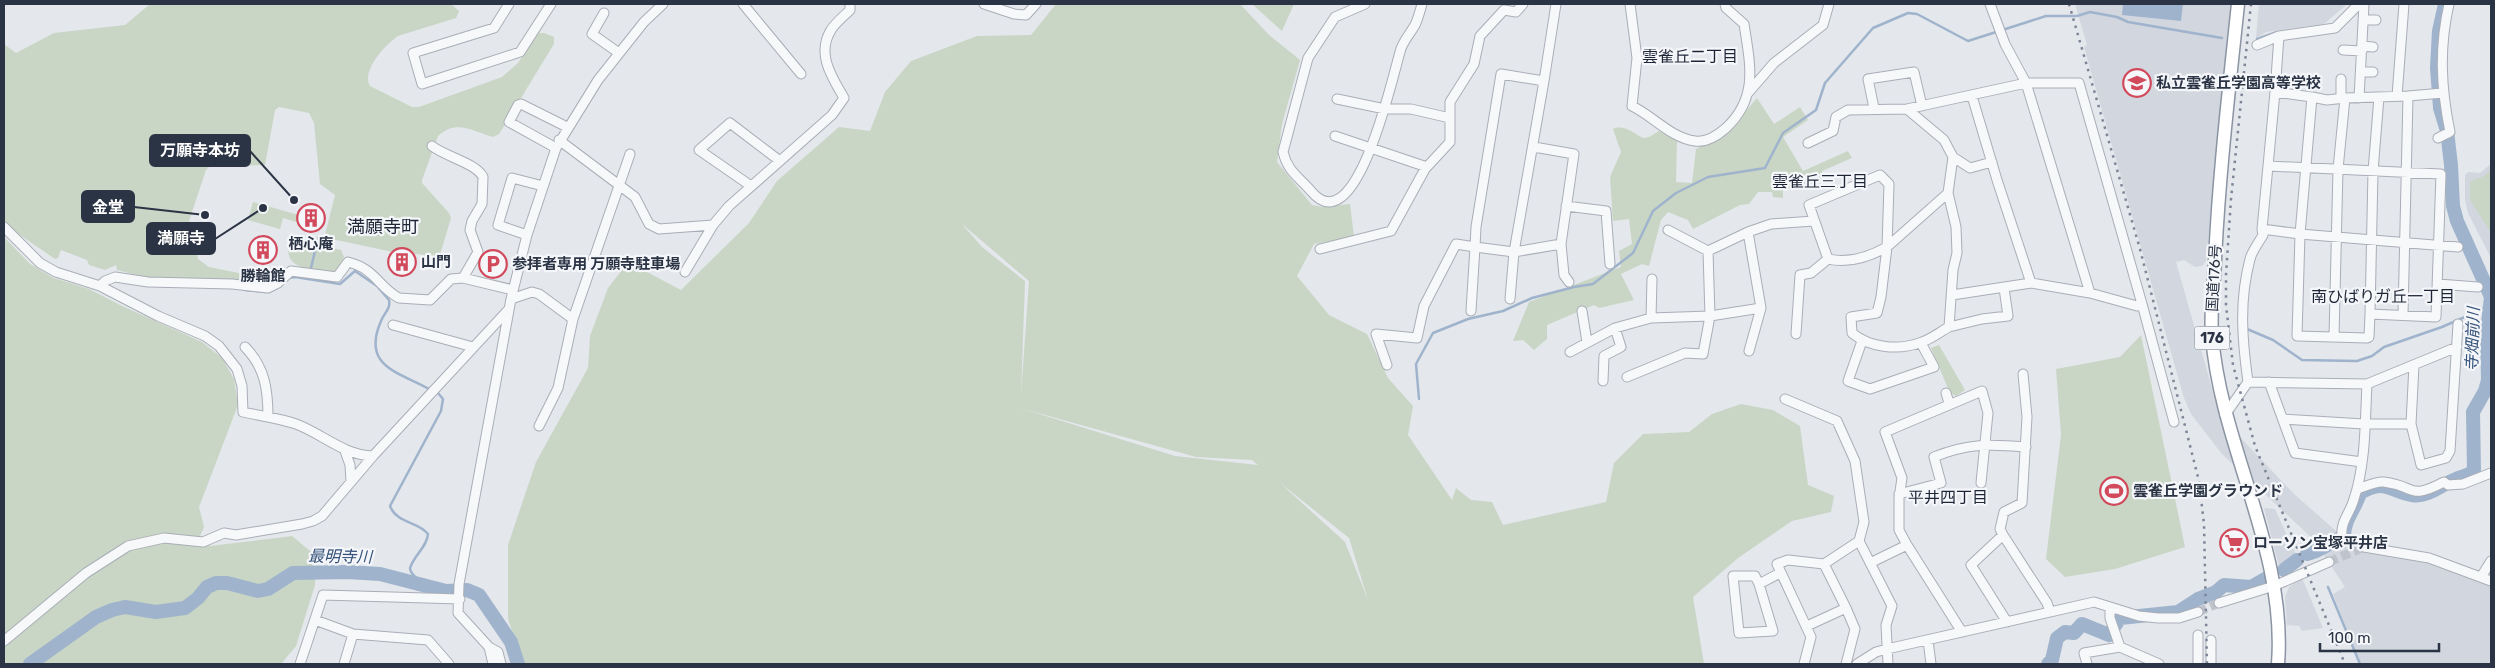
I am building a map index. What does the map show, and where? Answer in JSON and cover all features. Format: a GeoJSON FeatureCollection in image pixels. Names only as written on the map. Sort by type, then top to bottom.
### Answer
{"type":"FeatureCollection","features":[{"type":"Feature","properties":{"kind":"highway","name":"国道176号"},"geometry":{"type":"LineString","coordinates":[[2238,4],[2217,214],[2212,336],[2225,416],[2247,481],[2274,586],[2279,618],[2278,664]]}},
{"type":"Feature","properties":{"kind":"street"},"geometry":{"type":"LineString","coordinates":[[509,4],[494,28],[412,53],[422,84],[520,52],[551,4]]}},
{"type":"Feature","properties":{"kind":"street"},"geometry":{"type":"LineString","coordinates":[[501,664],[498,652],[489,647],[458,613],[460,584],[512,294],[527,235],[558,144],[567,127],[619,53],[662,4]]}},
{"type":"Feature","properties":{"kind":"street"},"geometry":{"type":"LineString","coordinates":[[743,4],[801,74]]}},
{"type":"Feature","properties":{"kind":"street"},"geometry":{"type":"LineString","coordinates":[[685,272],[713,225],[751,186],[832,115],[844,98],[827,67],[824,47],[831,29],[850,10],[850,4]]}},
{"type":"Feature","properties":{"kind":"street"},"geometry":{"type":"LineString","coordinates":[[989,5],[1014,14],[1026,15],[1036,4]]}},
{"type":"Feature","properties":{"kind":"street"},"geometry":{"type":"LineString","coordinates":[[1365,4],[1335,18],[1308,58],[1284,152],[1287,166],[1317,199],[1328,202],[1346,194],[1372,147],[1385,109],[1400,49],[1416,24],[1422,4]]}},
{"type":"Feature","properties":{"kind":"street"},"geometry":{"type":"LineString","coordinates":[[1320,249],[1391,231],[1427,167],[1450,142],[1450,102],[1474,64],[1480,36],[1505,7],[1516,12],[1523,4]]}},
{"type":"Feature","properties":{"kind":"street"},"geometry":{"type":"LineString","coordinates":[[1510,299],[1514,252],[1534,147],[1556,4]]}},
{"type":"Feature","properties":{"kind":"street"},"geometry":{"type":"LineString","coordinates":[[1630,4],[1637,58],[1632,106],[1647,113],[1673,133],[1696,142],[1717,136],[1738,117],[1748,93],[1752,73],[1744,24],[1724,4]]}},
{"type":"Feature","properties":{"kind":"street"},"geometry":{"type":"LineString","coordinates":[[1748,93],[1774,63],[1823,25],[1829,4]]}},
{"type":"Feature","properties":{"kind":"street"},"geometry":{"type":"LineString","coordinates":[[1990,4],[2005,44],[2026,82],[2090,294]]}},
{"type":"Feature","properties":{"kind":"street"},"geometry":{"type":"LineString","coordinates":[[2257,45],[2279,36],[2335,28],[2357,6],[2364,4],[2359,98]]}},
{"type":"Feature","properties":{"kind":"street"},"geometry":{"type":"LineString","coordinates":[[2397,96],[2404,4]]}},
{"type":"Feature","properties":{"kind":"street"},"geometry":{"type":"LineString","coordinates":[[2438,138],[2450,132],[2440,93],[2443,32],[2449,4]]}},
{"type":"Feature","properties":{"kind":"street"},"geometry":{"type":"LineString","coordinates":[[604,13],[592,34],[619,53]]}},
{"type":"Feature","properties":{"kind":"street"},"geometry":{"type":"LineString","coordinates":[[2363,20],[2376,20]]}},
{"type":"Feature","properties":{"kind":"street"},"geometry":{"type":"LineString","coordinates":[[2225,416],[2248,382],[2241,331],[2242,308],[2250,257],[2263,235],[2279,36]]}},
{"type":"Feature","properties":{"kind":"street"},"geometry":{"type":"LineString","coordinates":[[2343,50],[2373,47]]}},
{"type":"Feature","properties":{"kind":"street"},"geometry":{"type":"LineString","coordinates":[[1874,108],[1868,79],[1914,72],[1922,106]]}},
{"type":"Feature","properties":{"kind":"street"},"geometry":{"type":"LineString","coordinates":[[2361,72],[2373,72]]}},
{"type":"Feature","properties":{"kind":"street"},"geometry":{"type":"LineString","coordinates":[[1471,311],[1476,227],[1502,74],[1544,81]]}},
{"type":"Feature","properties":{"kind":"street"},"geometry":{"type":"LineString","coordinates":[[2334,337],[2338,169],[2343,99],[2341,79]]}},
{"type":"Feature","properties":{"kind":"street"},"geometry":{"type":"LineString","coordinates":[[1808,143],[1833,131],[1836,117],[1848,110],[1874,108],[1907,109],[1972,96],[2026,82],[2079,83],[2174,422]]}},
{"type":"Feature","properties":{"kind":"street"},"geometry":{"type":"LineString","coordinates":[[2275,92],[2327,100],[2440,93]]}},
{"type":"Feature","properties":{"kind":"street"},"geometry":{"type":"LineString","coordinates":[[1972,96],[2031,283]]}},
{"type":"Feature","properties":{"kind":"street"},"geometry":{"type":"LineString","coordinates":[[2403,315],[2408,96]]}},
{"type":"Feature","properties":{"kind":"street"},"geometry":{"type":"LineString","coordinates":[[2312,97],[2300,234],[2297,336],[2369,337],[2373,171],[2379,97]]}},
{"type":"Feature","properties":{"kind":"street"},"geometry":{"type":"LineString","coordinates":[[1337,99],[1385,109],[1411,109],[1450,118]]}},
{"type":"Feature","properties":{"kind":"street"},"geometry":{"type":"LineString","coordinates":[[567,127],[521,104],[518,105],[509,122],[558,144],[619,184],[635,197],[649,224],[659,229],[713,225]]}},
{"type":"Feature","properties":{"kind":"street"},"geometry":{"type":"LineString","coordinates":[[1907,109],[1944,140],[1953,157],[1970,168],[1992,162]]}},
{"type":"Feature","properties":{"kind":"street"},"geometry":{"type":"LineString","coordinates":[[751,186],[699,150],[730,123],[780,161]]}},
{"type":"Feature","properties":{"kind":"street"},"geometry":{"type":"LineString","coordinates":[[1335,136],[1427,167]]}},
{"type":"Feature","properties":{"kind":"street"},"geometry":{"type":"LineString","coordinates":[[432,146],[443,155],[475,168],[483,177],[482,204],[472,221],[470,230],[478,252],[463,278]]}},
{"type":"Feature","properties":{"kind":"street"},"geometry":{"type":"LineString","coordinates":[[1534,147],[1574,154],[1561,244],[1564,274],[1569,282]]}},
{"type":"Feature","properties":{"kind":"street"},"geometry":{"type":"LineString","coordinates":[[539,426],[558,388],[573,319],[630,154]]}},
{"type":"Feature","properties":{"kind":"street"},"geometry":{"type":"LineString","coordinates":[[1949,327],[1957,254],[1956,227],[1948,193],[1953,157]]}},
{"type":"Feature","properties":{"kind":"street"},"geometry":{"type":"LineString","coordinates":[[2268,166],[2441,174],[2436,317],[2370,314]]}},
{"type":"Feature","properties":{"kind":"street"},"geometry":{"type":"LineString","coordinates":[[1828,259],[1809,206],[1880,175],[1889,184],[1887,247],[1881,297],[1876,313],[1851,318],[1852,333],[1862,341],[1884,348],[1921,343],[1949,327],[1982,319],[2008,316],[2004,288]]}},
{"type":"Feature","properties":{"kind":"street"},"geometry":{"type":"LineString","coordinates":[[527,235],[498,225],[512,178],[543,186]]}},
{"type":"Feature","properties":{"kind":"street"},"geometry":{"type":"LineString","coordinates":[[1828,259],[1837,261],[1867,257],[1887,247],[1948,193]]}},
{"type":"Feature","properties":{"kind":"street"},"geometry":{"type":"LineString","coordinates":[[1566,206],[1606,211],[1610,264]]}},
{"type":"Feature","properties":{"kind":"street"},"geometry":{"type":"LineString","coordinates":[[1708,251],[1748,232],[1771,224],[1814,221]]}},
{"type":"Feature","properties":{"kind":"street"},"geometry":{"type":"LineString","coordinates":[[4,226],[40,263],[56,272],[100,286],[150,312],[205,336],[219,346],[237,369],[242,386],[243,412],[295,424],[324,437],[345,451],[359,456],[373,456]]}},
{"type":"Feature","properties":{"kind":"street"},"geometry":{"type":"LineString","coordinates":[[2262,229],[2336,238],[2458,247]]}},
{"type":"Feature","properties":{"kind":"street"},"geometry":{"type":"LineString","coordinates":[[1668,230],[1708,251]]}},
{"type":"Feature","properties":{"kind":"street"},"geometry":{"type":"LineString","coordinates":[[1748,232],[1760,308],[1750,351]]}},
{"type":"Feature","properties":{"kind":"street"},"geometry":{"type":"LineString","coordinates":[[1387,365],[1376,334],[1417,338],[1424,306],[1456,244],[1514,252],[1561,244]]}},
{"type":"Feature","properties":{"kind":"street"},"geometry":{"type":"LineString","coordinates":[[1627,377],[1685,353],[1703,354],[1710,316],[1708,251]]}},
{"type":"Feature","properties":{"kind":"street"},"geometry":{"type":"LineString","coordinates":[[1796,334],[1800,276],[1810,273],[1828,259]]}},
{"type":"Feature","properties":{"kind":"street"},"geometry":{"type":"LineString","coordinates":[[100,286],[105,281],[115,277],[148,282],[232,284],[268,288],[278,283],[291,272],[337,277],[348,262],[374,274],[398,298],[426,301],[432,298],[446,282],[463,278],[512,294],[532,292],[539,294],[573,319]]}},
{"type":"Feature","properties":{"kind":"street"},"geometry":{"type":"LineString","coordinates":[[1651,318],[1652,279]]}},
{"type":"Feature","properties":{"kind":"street"},"geometry":{"type":"LineString","coordinates":[[1952,295],[2031,283],[2090,294],[2137,306],[2142,304]]}},
{"type":"Feature","properties":{"kind":"street"},"geometry":{"type":"LineString","coordinates":[[2438,284],[2478,287]]}},
{"type":"Feature","properties":{"kind":"street"},"geometry":{"type":"LineString","coordinates":[[1570,352],[1615,328],[1651,318],[1710,316],[1760,308]]}},
{"type":"Feature","properties":{"kind":"street"},"geometry":{"type":"LineString","coordinates":[[4,642],[86,573],[128,546],[164,538],[203,542],[224,533],[236,535],[314,521],[322,516],[373,456],[509,309]]}},
{"type":"Feature","properties":{"kind":"street"},"geometry":{"type":"LineString","coordinates":[[1582,311],[1587,342]]}},
{"type":"Feature","properties":{"kind":"street"},"geometry":{"type":"LineString","coordinates":[[2414,365],[2410,424],[2421,465],[2446,458],[2450,451],[2458,324]]}},
{"type":"Feature","properties":{"kind":"street"},"geometry":{"type":"LineString","coordinates":[[393,325],[473,347]]}},
{"type":"Feature","properties":{"kind":"street"},"geometry":{"type":"LineString","coordinates":[[1603,381],[1604,356],[1621,346],[1615,328]]}},
{"type":"Feature","properties":{"kind":"street"},"geometry":{"type":"LineString","coordinates":[[1862,341],[1848,381],[1870,389],[1936,369],[1921,343]]}},
{"type":"Feature","properties":{"kind":"street"},"geometry":{"type":"LineString","coordinates":[[246,347],[259,364],[268,398],[268,417]]}},
{"type":"Feature","properties":{"kind":"street"},"geometry":{"type":"LineString","coordinates":[[2248,382],[2368,384],[2457,347]]}},
{"type":"Feature","properties":{"kind":"street"},"geometry":{"type":"LineString","coordinates":[[2023,374],[2028,417],[2022,502],[2004,512],[2000,530],[2047,603],[2050,612]]}},
{"type":"Feature","properties":{"kind":"street"},"geometry":{"type":"LineString","coordinates":[[2269,382],[2295,453],[2362,462]]}},
{"type":"Feature","properties":{"kind":"street"},"geometry":{"type":"LineString","coordinates":[[2342,538],[2341,528],[2346,513],[2352,507],[2358,489],[2368,384]]}},
{"type":"Feature","properties":{"kind":"street"},"geometry":{"type":"LineString","coordinates":[[1962,632],[1899,530],[1902,478],[1885,432],[1949,403],[1982,391],[1988,413],[1981,483]]}},
{"type":"Feature","properties":{"kind":"street"},"geometry":{"type":"LineString","coordinates":[[1946,392],[1949,403]]}},
{"type":"Feature","properties":{"kind":"street"},"geometry":{"type":"LineString","coordinates":[[1784,399],[1837,421],[1855,461],[1864,522],[1859,541],[1892,606],[1886,626],[1888,664]]}},
{"type":"Feature","properties":{"kind":"street"},"geometry":{"type":"LineString","coordinates":[[2283,419],[2364,424],[2410,424]]}},
{"type":"Feature","properties":{"kind":"street"},"geometry":{"type":"LineString","coordinates":[[1900,494],[1942,483],[1934,457],[1957,447],[1984,444],[2026,447]]}},
{"type":"Feature","properties":{"kind":"street"},"geometry":{"type":"LineString","coordinates":[[345,451],[350,465],[352,482]]}},
{"type":"Feature","properties":{"kind":"street"},"geometry":{"type":"LineString","coordinates":[[2358,489],[2385,482],[2416,493],[2491,473]]}},
{"type":"Feature","properties":{"kind":"street"},"geometry":{"type":"LineString","coordinates":[[2003,535],[1971,565],[2007,622]]}},
{"type":"Feature","properties":{"kind":"street"},"geometry":{"type":"LineString","coordinates":[[1804,664],[1811,637],[1777,564],[1788,560],[1824,564],[1859,541]]}},
{"type":"Feature","properties":{"kind":"street"},"geometry":{"type":"LineString","coordinates":[[1870,563],[1907,545]]}},
{"type":"Feature","properties":{"kind":"street"},"geometry":{"type":"LineString","coordinates":[[2364,547],[2429,558],[2491,580]]}},
{"type":"Feature","properties":{"kind":"street"},"geometry":{"type":"LineString","coordinates":[[2480,576],[2491,560]]}},
{"type":"Feature","properties":{"kind":"street"},"geometry":{"type":"LineString","coordinates":[[2219,603],[2274,586],[2329,562]]}},
{"type":"Feature","properties":{"kind":"street"},"geometry":{"type":"LineString","coordinates":[[1824,564],[1846,608],[1854,629],[1846,664]]}},
{"type":"Feature","properties":{"kind":"street"},"geometry":{"type":"LineString","coordinates":[[1759,584],[1780,573]]}},
{"type":"Feature","properties":{"kind":"street"},"geometry":{"type":"LineString","coordinates":[[1733,576],[1755,576],[1759,584],[1773,630],[1738,633],[1733,576]]}},
{"type":"Feature","properties":{"kind":"street"},"geometry":{"type":"LineString","coordinates":[[300,664],[323,595],[460,599]]}},
{"type":"Feature","properties":{"kind":"street"},"geometry":{"type":"LineString","coordinates":[[1857,664],[1876,652],[1887,649],[2094,602],[2110,608],[2158,618],[2179,618],[2198,612]]}},
{"type":"Feature","properties":{"kind":"street"},"geometry":{"type":"LineString","coordinates":[[1807,626],[1846,608]]}},
{"type":"Feature","properties":{"kind":"street"},"geometry":{"type":"LineString","coordinates":[[2110,608],[2110,618],[2120,647]]}},
{"type":"Feature","properties":{"kind":"street"},"geometry":{"type":"LineString","coordinates":[[315,620],[353,634],[428,640],[450,664]]}},
{"type":"Feature","properties":{"kind":"street"},"geometry":{"type":"LineString","coordinates":[[344,664],[353,634]]}},
{"type":"Feature","properties":{"kind":"street"},"geometry":{"type":"LineString","coordinates":[[2198,635],[2198,664]]}},
{"type":"Feature","properties":{"kind":"street"},"geometry":{"type":"LineString","coordinates":[[1928,640],[1931,664]]}},
{"type":"Feature","properties":{"kind":"street"},"geometry":{"type":"LineString","coordinates":[[2211,640],[2211,664]]}},
{"type":"Feature","properties":{"kind":"street"},"geometry":{"type":"LineString","coordinates":[[489,647],[492,664]]}},
{"type":"Feature","properties":{"kind":"street"},"geometry":{"type":"LineString","coordinates":[[2087,664],[2084,653],[2120,647],[2159,664]]}},
{"type":"Feature","properties":{"kind":"shaded area"},"geometry":{"type":"Polygon","coordinates":[[[2075,4],[2232,4],[2206,261],[2202,266],[2195,267],[2184,260],[2176,262],[2217,406],[2224,420],[2294,494],[2344,538],[2374,552],[2420,559],[2491,584],[2491,664],[2361,664],[2333,594],[2345,587],[2314,540],[2222,454],[2191,414],[2184,398],[2084,47],[2087,45],[2075,4]]]}},
{"type":"Feature","properties":{"kind":"shaded area"},"geometry":{"type":"Polygon","coordinates":[[[2259,4],[2347,4],[2324,24],[2266,32],[2256,38],[2259,4]]]}},
{"type":"Feature","properties":{"kind":"shaded area"},"geometry":{"type":"Polygon","coordinates":[[[2491,164],[2491,258],[2468,213],[2465,200],[2465,175],[2468,172],[2480,173],[2491,164]]]}},
{"type":"Feature","properties":{"kind":"shaded area"},"geometry":{"type":"Polygon","coordinates":[[[2264,508],[2275,509],[2296,555],[2279,566],[2264,508]]]}},
{"type":"Feature","properties":{"kind":"shaded area"},"geometry":{"type":"Polygon","coordinates":[[[2302,578],[2323,628],[2302,631],[2299,626],[2287,625],[2285,597],[2289,587],[2302,578]]]}},
{"type":"Feature","properties":{"kind":"green space"},"geometry":{"type":"Polygon","coordinates":[[[150,4],[451,4],[459,11],[456,18],[398,36],[381,52],[371,66],[368,80],[370,86],[412,107],[419,107],[502,77],[518,63],[538,33],[554,37],[554,44],[499,134],[493,137],[458,127],[451,128],[438,136],[422,183],[449,213],[451,218],[439,258],[396,250],[393,252],[327,238],[325,235],[335,195],[320,184],[314,123],[309,113],[279,107],[275,110],[265,165],[210,166],[206,170],[189,221],[198,259],[209,267],[244,274],[262,274],[285,267],[284,272],[274,280],[144,277],[117,270],[116,265],[105,270],[89,265],[87,260],[61,250],[58,258],[55,259],[4,224],[4,44],[16,53],[54,33],[125,25],[150,4]]]}},
{"type":"Feature","properties":{"kind":"green space"},"geometry":{"type":"Polygon","coordinates":[[[1056,4],[1240,4],[1269,35],[1300,60],[1282,124],[1277,162],[1312,205],[1322,207],[1350,204],[1354,237],[1314,244],[1297,276],[1329,315],[1367,334],[1388,378],[1413,406],[1408,435],[1452,500],[1456,488],[1471,500],[1492,502],[1503,525],[1606,502],[1614,463],[1643,434],[1689,432],[1712,414],[1741,404],[1773,410],[1800,426],[1808,485],[1834,496],[1831,512],[1792,521],[1738,558],[1693,597],[1704,664],[523,664],[508,619],[508,545],[536,462],[588,368],[590,336],[608,288],[628,262],[681,290],[749,223],[777,181],[839,127],[870,131],[885,92],[911,61],[977,36],[1031,35],[1056,4]],[[962,224],[982,247],[1025,281],[1021,395],[1029,281],[962,224]],[[1020,408],[1175,456],[1258,465],[1252,460],[1196,457],[1020,408]],[[1279,482],[1345,542],[1368,600],[1349,538],[1279,482]]]}},
{"type":"Feature","properties":{"kind":"green space"},"geometry":{"type":"Polygon","coordinates":[[[1252,4],[1294,4],[1282,31],[1252,4]]]}},
{"type":"Feature","properties":{"kind":"green space"},"geometry":{"type":"Polygon","coordinates":[[[1757,98],[1774,124],[1800,107],[1808,120],[1783,137],[1803,171],[1848,151],[1852,158],[1822,171],[1825,179],[1806,186],[1783,190],[1783,198],[1773,197],[1772,192],[1758,192],[1749,204],[1740,205],[1693,229],[1688,220],[1668,212],[1661,220],[1649,266],[1642,264],[1621,274],[1634,300],[1599,308],[1594,305],[1547,325],[1547,339],[1534,350],[1523,340],[1513,341],[1529,302],[1621,267],[1619,251],[1632,244],[1629,219],[1613,221],[1610,177],[1621,152],[1613,129],[1625,128],[1643,138],[1659,131],[1677,140],[1676,182],[1692,183],[1696,149],[1728,132],[1757,98]]]}},
{"type":"Feature","properties":{"kind":"green space"},"geometry":{"type":"Polygon","coordinates":[[[2491,169],[2491,233],[2470,200],[2470,182],[2486,175],[2491,169]]]}},
{"type":"Feature","properties":{"kind":"green space"},"geometry":{"type":"Polygon","coordinates":[[[253,202],[302,216],[300,223],[283,218],[280,229],[248,220],[253,202]]]}},
{"type":"Feature","properties":{"kind":"green space"},"geometry":{"type":"Polygon","coordinates":[[[4,237],[30,264],[54,278],[89,289],[202,342],[222,358],[234,379],[238,405],[199,507],[204,527],[200,536],[210,546],[292,536],[316,556],[315,585],[296,646],[281,664],[4,664],[4,237]]]}},
{"type":"Feature","properties":{"kind":"green space"},"geometry":{"type":"Polygon","coordinates":[[[295,239],[341,250],[344,257],[336,273],[310,270],[295,263],[290,258],[288,251],[291,241],[295,239]]]}},
{"type":"Feature","properties":{"kind":"green space","name":"雲雀丘学園グラウンド"},"geometry":{"type":"Polygon","coordinates":[[[2141,335],[2185,547],[2115,569],[2065,577],[2046,559],[2061,435],[2056,369],[2120,357],[2141,335]]]}},
{"type":"Feature","properties":{"kind":"green space"},"geometry":{"type":"Polygon","coordinates":[[[1939,345],[1965,390],[1956,396],[1950,393],[1931,348],[1939,345]]]}},
{"type":"Feature","properties":{"kind":"water"},"geometry":{"type":"Polygon","coordinates":[[[2123,4],[2183,4],[2181,21],[2122,15],[2123,4]]]}},
{"type":"Feature","properties":{"kind":"waterway","name":"寺畑前川"},"geometry":{"type":"LineString","coordinates":[[2307,554],[2344,536],[2346,524],[2360,493],[2376,486],[2382,486],[2412,495],[2424,494],[2474,471],[2473,412],[2485,391],[2488,380],[2487,332],[2491,297],[2457,221],[2453,206],[2451,165],[2447,131],[2440,108],[2437,68],[2439,31],[2445,4]]}},
{"type":"Feature","properties":{"kind":"waterway"},"geometry":{"type":"LineString","coordinates":[[1419,399],[1416,364],[1433,333],[1468,319],[1503,311],[1532,298],[1593,284],[1633,253],[1653,211],[1676,193],[1708,177],[1765,168],[1783,133],[1816,110],[1825,83],[1873,28],[1908,13],[1917,14],[1968,41],[2046,16],[2077,16],[2090,12],[2117,17],[2128,22],[2222,38]]}},
{"type":"Feature","properties":{"kind":"waterway"},"geometry":{"type":"LineString","coordinates":[[2257,39],[2277,32]]}},
{"type":"Feature","properties":{"kind":"waterway"},"geometry":{"type":"LineString","coordinates":[[311,268],[318,238]]}},
{"type":"Feature","properties":{"kind":"waterway"},"geometry":{"type":"LineString","coordinates":[[289,278],[295,277],[340,284],[355,271],[377,286],[389,300],[388,308],[376,336],[376,349],[379,358],[395,372],[429,389]]}},
{"type":"Feature","properties":{"kind":"waterway"},"geometry":{"type":"LineString","coordinates":[[245,290],[266,292]]}},
{"type":"Feature","properties":{"kind":"waterway"},"geometry":{"type":"LineString","coordinates":[[2247,329],[2273,340],[2302,360],[2357,361],[2372,356],[2384,347],[2442,327],[2483,309],[2491,297]]}},
{"type":"Feature","properties":{"kind":"waterway"},"geometry":{"type":"LineString","coordinates":[[421,585],[411,573],[410,568],[425,543],[428,534],[419,527],[397,516],[390,506],[441,411],[443,399],[438,393]]}},
{"type":"Feature","properties":{"kind":"waterway","name":"寺畑前川"},"geometry":{"type":"LineString","coordinates":[[2284,570],[2297,560]]}},
{"type":"Feature","properties":{"kind":"waterway","name":"最明寺川"},"geometry":{"type":"LineString","coordinates":[[30,664],[96,617],[112,610],[125,607],[156,612],[185,608],[198,598],[207,587],[216,583],[227,583],[258,591],[268,589],[293,573],[347,572],[380,574],[446,591],[467,590],[479,595],[511,642],[518,664]]}},
{"type":"Feature","properties":{"kind":"waterway","name":"寺畑前川"},"geometry":{"type":"LineString","coordinates":[[2048,664],[2052,660],[2057,638],[2065,632],[2074,633],[2082,624],[2109,635],[2120,618],[2178,612],[2198,599],[2216,592],[2224,585],[2251,587],[2265,579]]}},
{"type":"Feature","properties":{"kind":"waterway"},"geometry":{"type":"LineString","coordinates":[[2328,587],[2360,664]]}},
{"type":"Feature","properties":{"kind":"tunnel"},"geometry":{"type":"LineString","coordinates":[[2342,538],[2364,547]]}},
{"type":"Feature","properties":{"kind":"tunnel"},"geometry":{"type":"LineString","coordinates":[[2329,562],[2364,547]]}},
{"type":"Feature","properties":{"kind":"tunnel"},"geometry":{"type":"LineString","coordinates":[[2198,612],[2219,603]]}},
{"type":"Feature","properties":{"kind":"railway"},"geometry":{"type":"LineString","coordinates":[[2069,4],[2140,249],[2199,481],[2204,524],[2207,664]]}},
{"type":"Feature","properties":{"kind":"railway"},"geometry":{"type":"LineString","coordinates":[[2251,4],[2231,199],[2226,275],[2226,305],[2233,365],[2255,446],[2345,664]]}},
{"type":"Feature","properties":{"kind":"place","name":"私立雲雀丘学園高等学校"},"geometry":{"type":"Point","coordinates":[2137,83]}},
{"type":"Feature","properties":{"kind":"place","name":"万願寺本坊"},"geometry":{"type":"Point","coordinates":[294,200]}},
{"type":"Feature","properties":{"kind":"place","name":"満願寺"},"geometry":{"type":"Point","coordinates":[263,208]}},
{"type":"Feature","properties":{"kind":"place","name":"金堂"},"geometry":{"type":"Point","coordinates":[205,215]}},
{"type":"Feature","properties":{"kind":"place","name":"栖心庵"},"geometry":{"type":"Point","coordinates":[311,218]}},
{"type":"Feature","properties":{"kind":"place","name":"勝輪館"},"geometry":{"type":"Point","coordinates":[263,250]}},
{"type":"Feature","properties":{"kind":"place","name":"山門"},"geometry":{"type":"Point","coordinates":[402,262]}},
{"type":"Feature","properties":{"kind":"place","name":"参拝者専用 万願寺駐車場"},"geometry":{"type":"Point","coordinates":[493,264]}},
{"type":"Feature","properties":{"kind":"place","name":"雲雀丘学園グラウンド"},"geometry":{"type":"Point","coordinates":[2114,491]}},
{"type":"Feature","properties":{"kind":"place","name":"ローソン宝塚平井店"},"geometry":{"type":"Point","coordinates":[2234,543]}},
{"type":"Feature","properties":{"kind":"district","name":"雲雀丘二丁目"},"geometry":{"type":"Point","coordinates":[1690,56]}},
{"type":"Feature","properties":{"kind":"district","name":"雲雀丘三丁目"},"geometry":{"type":"Point","coordinates":[1820,181]}},
{"type":"Feature","properties":{"kind":"district","name":"満願寺町"},"geometry":{"type":"Point","coordinates":[383,227]}},
{"type":"Feature","properties":{"kind":"district","name":"南ひばりガ丘一丁目"},"geometry":{"type":"Point","coordinates":[2383,296]}},
{"type":"Feature","properties":{"kind":"district","name":"平井四丁目"},"geometry":{"type":"Point","coordinates":[1948,497]}}]}
